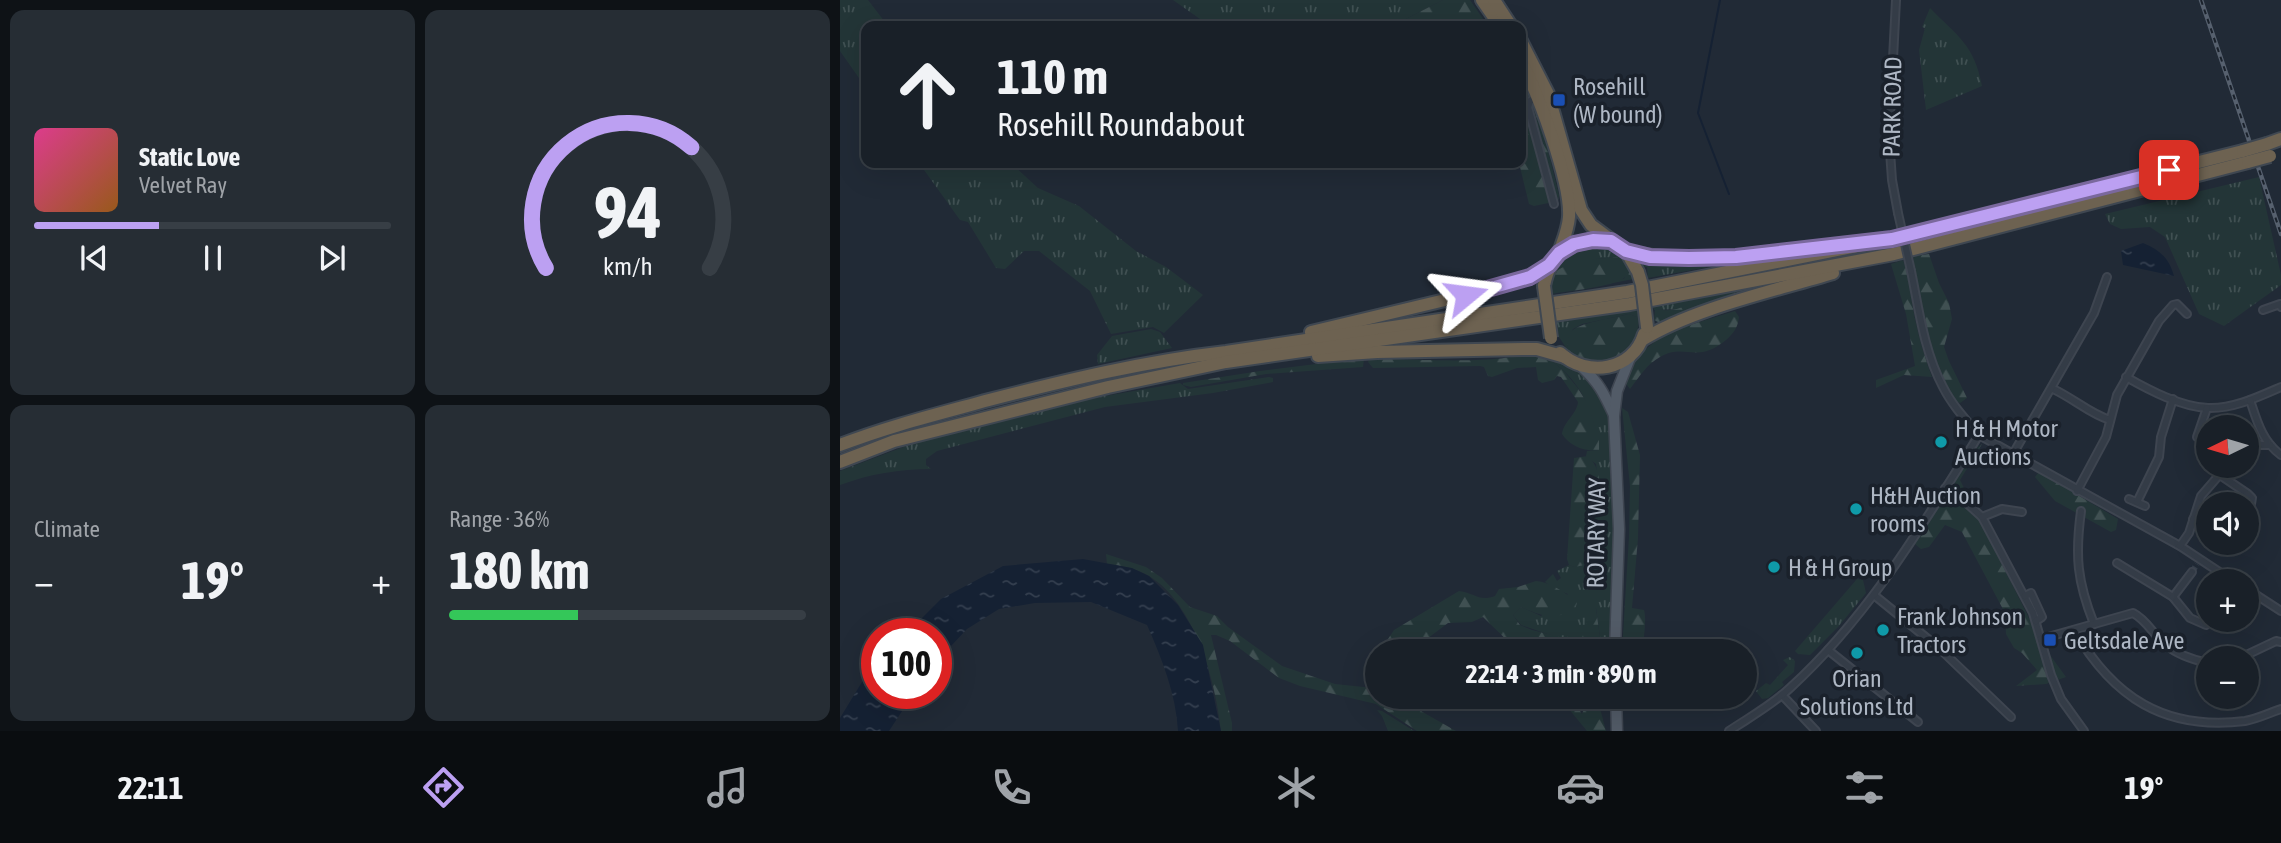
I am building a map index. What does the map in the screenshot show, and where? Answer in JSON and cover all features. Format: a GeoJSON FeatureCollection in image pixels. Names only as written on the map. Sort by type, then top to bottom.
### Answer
{"type":"FeatureCollection","features":[{"type":"Feature","properties":{"kind":"highway"},"geometry":{"type":"LineString","coordinates":[[1482,0],[1497,21]]}},
{"type":"Feature","properties":{"kind":"highway"},"geometry":{"type":"LineString","coordinates":[[1494,0],[1508,21]]}},
{"type":"Feature","properties":{"kind":"highway"},"geometry":{"type":"LineString","coordinates":[[1526,54],[1581,210],[1591,225],[1626,251],[1650,257],[1736,257],[1892,239]]}},
{"type":"Feature","properties":{"kind":"highway"},"geometry":{"type":"LineString","coordinates":[[842,461],[894,441],[1174,373],[1530,277],[1549,265],[1559,253],[1567,232],[1568,202],[1543,96],[1526,69]]}},
{"type":"Feature","properties":{"kind":"highway"},"geometry":{"type":"LineString","coordinates":[[1226,357],[1627,292],[1892,239],[2273,151],[2281,139]]}},
{"type":"Feature","properties":{"kind":"highway"},"geometry":{"type":"LineString","coordinates":[[1642,340],[1661,328],[1693,316],[1894,254],[2245,157]]}},
{"type":"Feature","properties":{"kind":"highway"},"geometry":{"type":"LineString","coordinates":[[1559,253],[1583,242],[1611,241]]}},
{"type":"Feature","properties":{"kind":"highway"},"geometry":{"type":"LineString","coordinates":[[1549,265],[1544,286],[1551,338],[1556,349],[1582,367],[1601,368],[1617,365],[1630,358],[1647,327],[1642,285],[1626,251]]}},
{"type":"Feature","properties":{"kind":"highway"},"geometry":{"type":"LineString","coordinates":[[1226,357],[1630,304],[1894,254]]}},
{"type":"Feature","properties":{"kind":"highway"},"geometry":{"type":"LineString","coordinates":[[840,445],[887,427],[1039,387],[1172,358],[1488,349],[1537,349],[1565,357]]}},
{"type":"Feature","properties":{"kind":"main road","name":"ROTARY WAY"},"geometry":{"type":"LineString","coordinates":[[1615,639],[1619,529],[1614,415],[1616,391],[1630,358]]}},
{"type":"Feature","properties":{"kind":"main road","name":"ROTARY WAY"},"geometry":{"type":"LineString","coordinates":[[1582,367],[1597,381],[1614,415]]}},
{"type":"Feature","properties":{"kind":"main road"},"geometry":{"type":"LineString","coordinates":[[1616,709],[1617,731]]}},
{"type":"Feature","properties":{"kind":"street","name":"PARK ROAD"},"geometry":{"type":"LineString","coordinates":[[1896,0],[1889,137],[1898,213],[1925,342],[1942,387],[1979,435]]}},
{"type":"Feature","properties":{"kind":"street"},"geometry":{"type":"LineString","coordinates":[[1543,96],[1530,101],[1528,107],[1554,204]]}},
{"type":"Feature","properties":{"kind":"street"},"geometry":{"type":"LineString","coordinates":[[2013,454],[2053,389],[2094,313],[2107,276]]}},
{"type":"Feature","properties":{"kind":"street"},"geometry":{"type":"LineString","coordinates":[[2077,491],[2106,437],[2117,395],[2159,321],[2178,304],[2187,314]]}},
{"type":"Feature","properties":{"kind":"street"},"geometry":{"type":"LineString","coordinates":[[2263,310],[2280,304],[2281,306]]}},
{"type":"Feature","properties":{"kind":"street"},"geometry":{"type":"LineString","coordinates":[[2126,377],[2173,399],[2207,408],[2250,400],[2281,387]]}},
{"type":"Feature","properties":{"kind":"street"},"geometry":{"type":"LineString","coordinates":[[2053,389],[2078,401],[2096,416],[2110,420]]}},
{"type":"Feature","properties":{"kind":"street"},"geometry":{"type":"LineString","coordinates":[[2137,502],[2159,457],[2161,437],[2173,399]]}},
{"type":"Feature","properties":{"kind":"street"},"geometry":{"type":"LineString","coordinates":[[2250,400],[2260,430],[2281,455]]}},
{"type":"Feature","properties":{"kind":"street"},"geometry":{"type":"LineString","coordinates":[[2205,415],[2207,408]]}},
{"type":"Feature","properties":{"kind":"street"},"geometry":{"type":"LineString","coordinates":[[1729,731],[1782,695],[1828,650],[1874,594],[1979,435],[2180,547],[2210,569]]}},
{"type":"Feature","properties":{"kind":"street"},"geometry":{"type":"LineString","coordinates":[[2259,444],[2270,445]]}},
{"type":"Feature","properties":{"kind":"street"},"geometry":{"type":"LineString","coordinates":[[2180,547],[2189,533],[2201,496],[2217,478]]}},
{"type":"Feature","properties":{"kind":"street"},"geometry":{"type":"LineString","coordinates":[[2224,478],[2245,492]]}},
{"type":"Feature","properties":{"kind":"street"},"geometry":{"type":"LineString","coordinates":[[1945,488],[1960,497],[1982,517],[2025,596],[2036,621],[2051,675],[2062,699],[2082,728],[2073,731]]}},
{"type":"Feature","properties":{"kind":"street"},"geometry":{"type":"LineString","coordinates":[[2129,499],[2145,506]]}},
{"type":"Feature","properties":{"kind":"street"},"geometry":{"type":"LineString","coordinates":[[1982,517],[2002,509],[2022,512]]}},
{"type":"Feature","properties":{"kind":"street"},"geometry":{"type":"LineString","coordinates":[[2081,511],[2076,548],[2078,574],[2094,624]]}},
{"type":"Feature","properties":{"kind":"street"},"geometry":{"type":"LineString","coordinates":[[2117,563],[2173,597],[2190,618],[2196,621]]}},
{"type":"Feature","properties":{"kind":"street"},"geometry":{"type":"LineString","coordinates":[[2173,597],[2192,572]]}},
{"type":"Feature","properties":{"kind":"street"},"geometry":{"type":"LineString","coordinates":[[1874,594],[1939,648],[2011,717]]}},
{"type":"Feature","properties":{"kind":"street"},"geometry":{"type":"LineString","coordinates":[[2259,596],[2280,608]]}},
{"type":"Feature","properties":{"kind":"street"},"geometry":{"type":"LineString","coordinates":[[2041,639],[2129,613],[2136,614],[2165,645],[2196,660]]}},
{"type":"Feature","properties":{"kind":"street"},"geometry":{"type":"LineString","coordinates":[[2074,630],[2106,677],[2135,703],[2173,720],[2215,726],[2248,721],[2281,709]]}},
{"type":"Feature","properties":{"kind":"street"},"geometry":{"type":"LineString","coordinates":[[2259,649],[2276,641],[2281,642]]}},
{"type":"Feature","properties":{"kind":"street"},"geometry":{"type":"LineString","coordinates":[[1828,650],[1918,722]]}},
{"type":"Feature","properties":{"kind":"street"},"geometry":{"type":"LineString","coordinates":[[1782,695],[1816,731]]}},
{"type":"Feature","properties":{"kind":"green space"},"geometry":{"type":"Polygon","coordinates":[[[840,0],[868,0],[884,21],[861,21],[861,81],[840,51],[840,0]]]}},
{"type":"Feature","properties":{"kind":"green space"},"geometry":{"type":"Polygon","coordinates":[[[1173,0],[1443,0],[1402,21],[1203,21],[1173,0]]]}},
{"type":"Feature","properties":{"kind":"green space"},"geometry":{"type":"Polygon","coordinates":[[[1443,0],[1470,0],[1485,21],[1402,21],[1443,0]]]}},
{"type":"Feature","properties":{"kind":"green space"},"geometry":{"type":"Polygon","coordinates":[[[1930,8],[1964,42],[1979,72],[1982,86],[1926,110],[1919,50],[1925,28],[1922,27],[1930,8]]]}},
{"type":"Feature","properties":{"kind":"green space"},"geometry":{"type":"Polygon","coordinates":[[[1532,102],[1536,102],[1559,195],[1558,201],[1534,206],[1529,204],[1520,168],[1526,168],[1527,117],[1532,102]]]}},
{"type":"Feature","properties":{"kind":"green space"},"geometry":{"type":"Polygon","coordinates":[[[923,168],[1016,168],[1038,188],[1079,206],[1136,251],[1166,267],[1203,295],[1164,333],[1153,327],[1111,334],[1090,291],[1039,251],[1024,251],[1005,269],[996,268],[968,222],[960,220],[923,168]]]}},
{"type":"Feature","properties":{"kind":"green space"},"geometry":{"type":"Polygon","coordinates":[[[2259,177],[2281,285],[2224,326],[2199,314],[2165,237],[2150,227],[2121,229],[2110,224],[2105,214],[2259,177]]]}},
{"type":"Feature","properties":{"kind":"green space"},"geometry":{"type":"Polygon","coordinates":[[[1605,243],[1629,264],[1633,279],[1613,283],[1625,278],[1617,257],[1596,259],[1556,270],[1564,250],[1605,243]]]}},
{"type":"Feature","properties":{"kind":"green space"},"geometry":{"type":"Polygon","coordinates":[[[1929,254],[1949,303],[1952,319],[1944,347],[1967,398],[1960,403],[1955,401],[1938,367],[1923,312],[1913,256],[1929,254]]]}},
{"type":"Feature","properties":{"kind":"green space"},"geometry":{"type":"Polygon","coordinates":[[[1636,256],[1770,256],[1648,278],[1647,267],[1642,267],[1636,256]]]}},
{"type":"Feature","properties":{"kind":"green space"},"geometry":{"type":"Polygon","coordinates":[[[1617,257],[1627,267],[1628,273],[1624,278],[1600,286],[1551,294],[1550,277],[1563,267],[1581,261],[1617,257]]]}},
{"type":"Feature","properties":{"kind":"green space"},"geometry":{"type":"Polygon","coordinates":[[[1903,260],[1919,335],[1932,377],[1904,375],[1876,388],[1876,380],[1915,366],[1906,314],[1891,264],[1903,260]]]}},
{"type":"Feature","properties":{"kind":"green space"},"geometry":{"type":"Polygon","coordinates":[[[1770,285],[1685,316],[1691,309],[1689,306],[1654,310],[1652,305],[1770,285]]]}},
{"type":"Feature","properties":{"kind":"green space"},"geometry":{"type":"Polygon","coordinates":[[[1695,300],[1685,316],[1660,323],[1654,320],[1655,309],[1676,309],[1695,300]]]}},
{"type":"Feature","properties":{"kind":"green space"},"geometry":{"type":"Polygon","coordinates":[[[1638,308],[1639,318],[1629,314],[1582,324],[1573,329],[1567,349],[1559,337],[1556,321],[1638,308]]]}},
{"type":"Feature","properties":{"kind":"green space"},"geometry":{"type":"Polygon","coordinates":[[[1735,311],[1739,317],[1735,330],[1716,347],[1707,351],[1669,353],[1651,363],[1630,389],[1624,381],[1642,352],[1667,332],[1735,311]]]}},
{"type":"Feature","properties":{"kind":"green space"},"geometry":{"type":"Polygon","coordinates":[[[1629,314],[1639,318],[1637,332],[1632,343],[1614,358],[1590,360],[1567,349],[1569,335],[1574,329],[1588,323],[1629,314]]]}},
{"type":"Feature","properties":{"kind":"green space"},"geometry":{"type":"Polygon","coordinates":[[[1151,329],[1160,332],[1172,348],[1098,364],[1097,355],[1112,336],[1151,329]]]}},
{"type":"Feature","properties":{"kind":"green space"},"geometry":{"type":"Polygon","coordinates":[[[1526,353],[1542,354],[1563,370],[1577,387],[1589,406],[1599,440],[1599,450],[1578,447],[1562,434],[1578,402],[1561,377],[1557,376],[1554,380],[1542,383],[1538,380],[1536,367],[1517,368],[1492,377],[1480,366],[1373,368],[1368,362],[1370,358],[1495,359],[1526,353]]]}},
{"type":"Feature","properties":{"kind":"green space"},"geometry":{"type":"Polygon","coordinates":[[[1547,353],[1579,370],[1595,383],[1607,403],[1615,524],[1610,639],[1600,639],[1596,608],[1583,639],[1562,639],[1521,625],[1513,615],[1521,607],[1541,616],[1568,594],[1545,582],[1553,574],[1557,581],[1561,578],[1557,571],[1569,565],[1575,567],[1587,557],[1599,552],[1598,545],[1587,538],[1589,510],[1599,495],[1596,464],[1586,456],[1587,451],[1599,450],[1595,428],[1584,397],[1572,379],[1542,354],[1547,353]]]}},
{"type":"Feature","properties":{"kind":"green space"},"geometry":{"type":"Polygon","coordinates":[[[1364,358],[1363,367],[1266,374],[1191,387],[1183,385],[1260,371],[1364,358]]]}},
{"type":"Feature","properties":{"kind":"green space"},"geometry":{"type":"Polygon","coordinates":[[[1273,378],[1273,382],[1105,407],[937,451],[926,459],[926,465],[931,469],[885,473],[840,485],[840,471],[906,446],[1059,404],[1180,383],[1188,389],[1273,378]]]}},
{"type":"Feature","properties":{"kind":"green space"},"geometry":{"type":"Polygon","coordinates":[[[1622,408],[1628,412],[1640,455],[1638,538],[1632,608],[1644,610],[1644,639],[1623,639],[1630,486],[1622,408]]]}},
{"type":"Feature","properties":{"kind":"green space"},"geometry":{"type":"Polygon","coordinates":[[[1982,444],[1960,480],[2042,644],[2066,677],[2046,684],[2016,686],[2037,670],[2014,648],[2006,634],[2005,613],[1962,532],[1945,525],[1929,547],[1921,549],[1915,544],[1971,452],[1982,444]]]}},
{"type":"Feature","properties":{"kind":"green space"},"geometry":{"type":"Polygon","coordinates":[[[1588,456],[1598,472],[1600,491],[1598,504],[1589,510],[1587,537],[1596,544],[1602,562],[1598,565],[1593,563],[1590,556],[1584,565],[1575,567],[1569,565],[1567,559],[1574,458],[1588,456]]]}},
{"type":"Feature","properties":{"kind":"green space"},"geometry":{"type":"Polygon","coordinates":[[[2039,472],[2118,519],[2116,530],[2111,532],[2055,501],[2035,477],[2039,472]]]}},
{"type":"Feature","properties":{"kind":"green space"},"geometry":{"type":"Polygon","coordinates":[[[1106,554],[1146,567],[1162,578],[1190,607],[1217,616],[1282,666],[1335,684],[1365,687],[1365,701],[1300,686],[1279,678],[1230,641],[1211,635],[1232,723],[1232,731],[1221,731],[1208,667],[1179,605],[1165,588],[1149,576],[1134,569],[1107,564],[1106,554]]]}},
{"type":"Feature","properties":{"kind":"green space"},"geometry":{"type":"Polygon","coordinates":[[[1857,579],[1863,580],[1866,593],[1810,655],[1798,654],[1795,651],[1857,579]]]}},
{"type":"Feature","properties":{"kind":"green space"},"geometry":{"type":"Polygon","coordinates":[[[1541,582],[1568,595],[1577,603],[1575,609],[1561,615],[1548,616],[1521,607],[1513,615],[1520,625],[1565,639],[1506,639],[1483,617],[1472,622],[1448,623],[1427,639],[1388,639],[1394,630],[1459,591],[1490,598],[1495,596],[1499,589],[1541,582]]]}},
{"type":"Feature","properties":{"kind":"green space"},"geometry":{"type":"Polygon","coordinates":[[[1593,607],[1596,609],[1600,639],[1582,639],[1589,614],[1593,607]]]}},
{"type":"Feature","properties":{"kind":"green space"},"geometry":{"type":"Polygon","coordinates":[[[1790,657],[1795,661],[1794,672],[1782,682],[1784,685],[1768,698],[1762,699],[1757,690],[1766,683],[1770,685],[1788,665],[1783,660],[1790,657]]]}},
{"type":"Feature","properties":{"kind":"green space"},"geometry":{"type":"Polygon","coordinates":[[[1384,709],[1417,709],[1456,731],[1417,731],[1384,709]]]}},
{"type":"Feature","properties":{"kind":"green space"},"geometry":{"type":"Polygon","coordinates":[[[1569,709],[1579,709],[1582,714],[1584,709],[1600,709],[1606,731],[1587,731],[1569,709]]]}},
{"type":"Feature","properties":{"kind":"green space"},"geometry":{"type":"Polygon","coordinates":[[[1377,710],[1382,711],[1414,731],[1388,731],[1377,710]]]}},
{"type":"Feature","properties":{"kind":"water"},"geometry":{"type":"Polygon","coordinates":[[[2143,243],[2163,255],[2174,276],[2123,265],[2121,251],[2143,243]]]}},
{"type":"Feature","properties":{"kind":"water"},"geometry":{"type":"Polygon","coordinates":[[[1083,559],[1132,568],[1149,576],[1178,605],[1203,645],[1221,731],[1178,731],[1171,690],[1147,625],[1091,602],[1035,603],[999,609],[967,629],[952,645],[952,618],[922,618],[941,599],[1003,566],[1083,559]]]}},
{"type":"Feature","properties":{"kind":"water"},"geometry":{"type":"Polygon","coordinates":[[[861,684],[861,709],[903,709],[889,731],[840,731],[840,718],[861,684]]]}},
{"type":"Feature","properties":{"kind":"waterway"},"geometry":{"type":"LineString","coordinates":[[1720,0],[1698,113],[1729,194]]}},
{"type":"Feature","properties":{"kind":"tunnel"},"geometry":{"type":"LineString","coordinates":[[2192,572],[2197,564]]}},
{"type":"Feature","properties":{"kind":"railway"},"geometry":{"type":"LineString","coordinates":[[2201,0],[2281,234]]}},
{"type":"Feature","properties":{"kind":"place","name":"Rosehill (W bound)"},"geometry":{"type":"Point","coordinates":[1559,100]}},
{"type":"Feature","properties":{"kind":"place","name":"H & H Motor Auctions"},"geometry":{"type":"Point","coordinates":[1941,442]}},
{"type":"Feature","properties":{"kind":"place","name":"H&H Auction rooms"},"geometry":{"type":"Point","coordinates":[1856,509]}},
{"type":"Feature","properties":{"kind":"place","name":"H & H Group"},"geometry":{"type":"Point","coordinates":[1774,567]}},
{"type":"Feature","properties":{"kind":"place","name":"Frank Johnson Tractors"},"geometry":{"type":"Point","coordinates":[1883,630]}},
{"type":"Feature","properties":{"kind":"place","name":"Geltsdale Ave"},"geometry":{"type":"Point","coordinates":[2050,640]}},
{"type":"Feature","properties":{"kind":"place","name":"Orian Solutions Ltd"},"geometry":{"type":"Point","coordinates":[1857,653]}},
{"type":"Feature","properties":{"kind":"route"},"geometry":{"type":"LineString","coordinates":[[1466,295],[1530,277],[1574,244],[1593,240],[1611,241],[1626,251],[1650,257],[1689,258],[1736,257],[1892,239],[2169,170]]}}]}
